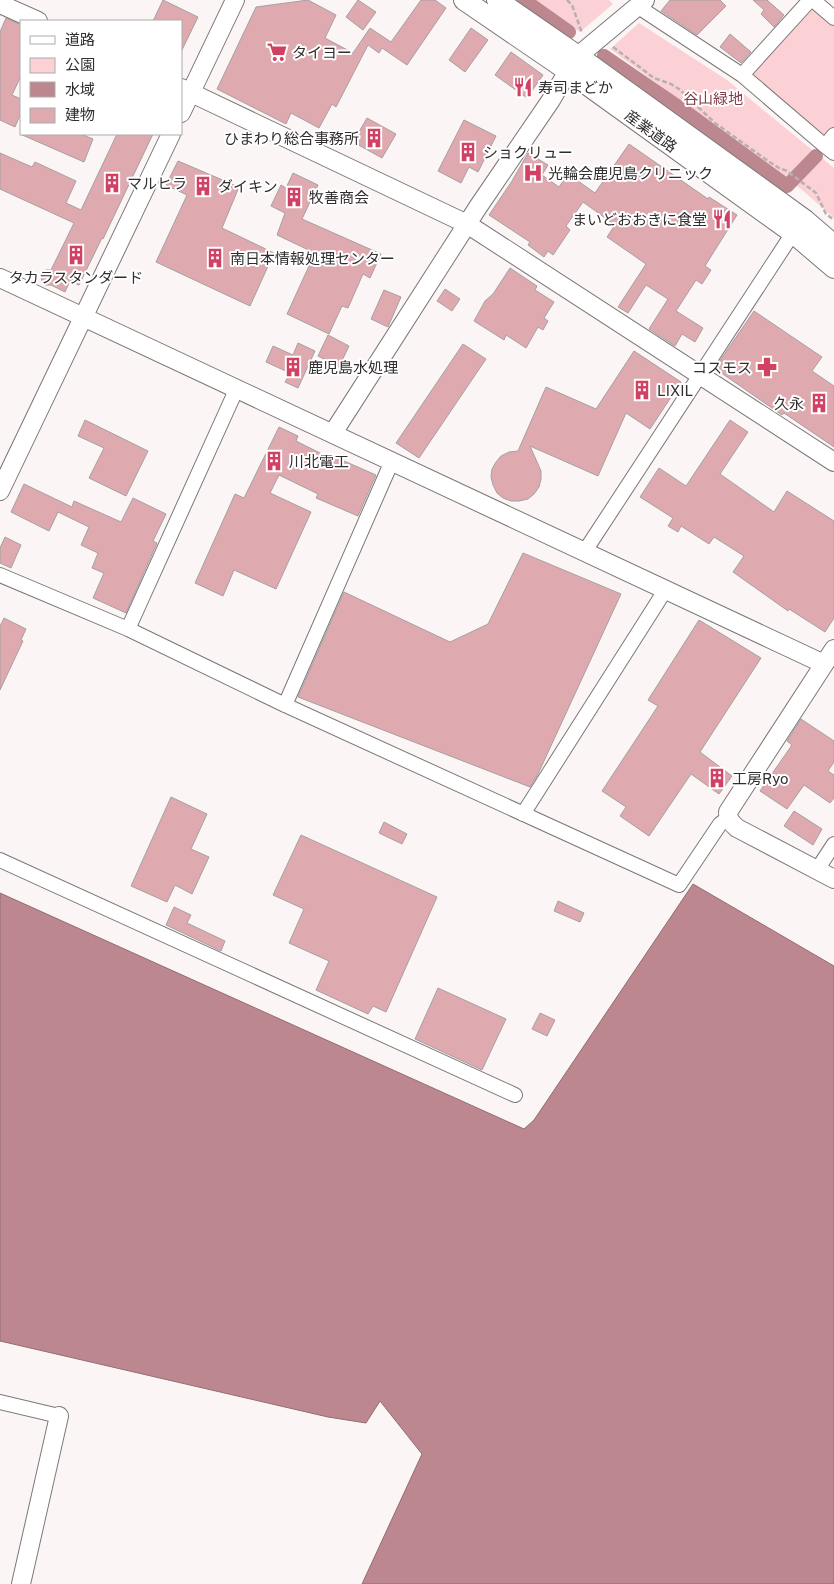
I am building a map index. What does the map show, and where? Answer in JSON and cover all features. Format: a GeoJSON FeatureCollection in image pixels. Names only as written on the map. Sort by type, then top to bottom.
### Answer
{"type":"FeatureCollection","features":[{"type":"Feature","properties":{"kind":"main road","name":"産業道路"},"geometry":{"type":"LineString","coordinates":[[464,0],[573,64],[805,220],[834,245]]}},
{"type":"Feature","properties":{"kind":"main road","name":"産業道路"},"geometry":{"type":"LineString","coordinates":[[497,0],[573,64],[793,233],[834,268]]}},
{"type":"Feature","properties":{"kind":"street"},"geometry":{"type":"LineString","coordinates":[[182,108],[186,90],[235,0]]}},
{"type":"Feature","properties":{"kind":"street"},"geometry":{"type":"LineString","coordinates":[[742,75],[812,0],[834,18]]}},
{"type":"Feature","properties":{"kind":"street"},"geometry":{"type":"LineString","coordinates":[[333,433],[467,224],[551,100],[573,64],[641,3],[742,75],[831,145]]}},
{"type":"Feature","properties":{"kind":"street"},"geometry":{"type":"LineString","coordinates":[[0,4],[36,20]]}},
{"type":"Feature","properties":{"kind":"street"},"geometry":{"type":"LineString","coordinates":[[186,90],[467,224],[834,462]]}},
{"type":"Feature","properties":{"kind":"street"},"geometry":{"type":"LineString","coordinates":[[0,491],[171,135]]}},
{"type":"Feature","properties":{"kind":"street"},"geometry":{"type":"LineString","coordinates":[[585,551],[793,233]]}},
{"type":"Feature","properties":{"kind":"street"},"geometry":{"type":"LineString","coordinates":[[0,278],[824,664]]}},
{"type":"Feature","properties":{"kind":"street"},"geometry":{"type":"LineString","coordinates":[[128,629],[237,388]]}},
{"type":"Feature","properties":{"kind":"street"},"geometry":{"type":"LineString","coordinates":[[285,705],[392,461]]}},
{"type":"Feature","properties":{"kind":"street"},"geometry":{"type":"LineString","coordinates":[[0,575],[128,629],[285,705],[679,885],[720,824],[728,818]]}},
{"type":"Feature","properties":{"kind":"street"},"geometry":{"type":"LineString","coordinates":[[523,814],[666,589]]}},
{"type":"Feature","properties":{"kind":"street"},"geometry":{"type":"LineString","coordinates":[[834,649],[728,812],[728,818],[736,828],[834,879]]}},
{"type":"Feature","properties":{"kind":"street"},"geometry":{"type":"LineString","coordinates":[[817,870],[834,844]]}},
{"type":"Feature","properties":{"kind":"street"},"geometry":{"type":"LineString","coordinates":[[0,860],[515,1095]]}},
{"type":"Feature","properties":{"kind":"street"},"geometry":{"type":"LineString","coordinates":[[0,1402],[59,1416],[21,1584]]}},
{"type":"Feature","properties":{"kind":"path"},"geometry":{"type":"LineString","coordinates":[[568,0],[572,5],[582,34]]}},
{"type":"Feature","properties":{"kind":"path"},"geometry":{"type":"LineString","coordinates":[[610,45],[654,78],[671,84],[678,89],[715,123],[768,161],[787,171],[816,193],[826,214],[834,220]]}},
{"type":"Feature","properties":{"kind":"green space"},"geometry":{"type":"Polygon","coordinates":[[[533,0],[609,0],[613,4],[580,32],[533,0]]]}},
{"type":"Feature","properties":{"kind":"green space"},"geometry":{"type":"Polygon","coordinates":[[[812,5],[834,25],[834,127],[826,137],[750,74],[812,5]]]}},
{"type":"Feature","properties":{"kind":"green space","name":"谷山緑地"},"geometry":{"type":"Polygon","coordinates":[[[639,23],[727,80],[834,168],[834,218],[801,189],[610,49],[639,23]]]}},
{"type":"Feature","properties":{"kind":"water"},"geometry":{"type":"Polygon","coordinates":[[[693,884],[834,966],[834,1584],[362,1584],[422,1454],[380,1401],[366,1423],[328,1417],[0,1341],[0,893],[524,1129],[534,1120],[693,884]]]}},
{"type":"Feature","properties":{"kind":"building"},"geometry":{"type":"Polygon","coordinates":[[[163,0],[198,17],[182,50],[182,20],[153,20],[163,0]]]}},
{"type":"Feature","properties":{"kind":"building","name":"タイヨー"},"geometry":{"type":"Polygon","coordinates":[[[308,0],[336,15],[325,38],[353,53],[370,28],[391,42],[421,0],[435,0],[446,8],[407,65],[382,48],[379,53],[368,45],[336,107],[332,104],[319,128],[291,113],[286,124],[217,89],[256,7],[308,0]]]}},
{"type":"Feature","properties":{"kind":"building"},"geometry":{"type":"Polygon","coordinates":[[[358,0],[376,12],[363,30],[346,17],[358,0]]]}},
{"type":"Feature","properties":{"kind":"building"},"geometry":{"type":"Polygon","coordinates":[[[670,0],[720,0],[726,6],[697,35],[661,11],[670,0]]]}},
{"type":"Feature","properties":{"kind":"building"},"geometry":{"type":"Polygon","coordinates":[[[753,0],[767,0],[784,15],[774,27],[761,14],[764,10],[753,0]]]}},
{"type":"Feature","properties":{"kind":"building"},"geometry":{"type":"Polygon","coordinates":[[[6,18],[20,25],[20,78],[12,95],[20,99],[20,115],[15,127],[0,120],[0,32],[6,18]]]}},
{"type":"Feature","properties":{"kind":"building"},"geometry":{"type":"Polygon","coordinates":[[[471,28],[488,40],[465,72],[449,60],[471,28]]]}},
{"type":"Feature","properties":{"kind":"building"},"geometry":{"type":"Polygon","coordinates":[[[730,34],[751,52],[741,63],[720,47],[730,34]]]}},
{"type":"Feature","properties":{"kind":"building","name":"寿司まどか"},"geometry":{"type":"Polygon","coordinates":[[[511,52],[543,75],[527,98],[495,75],[511,52]]]}},
{"type":"Feature","properties":{"kind":"building","name":"ひまわり総合事務所"},"geometry":{"type":"Polygon","coordinates":[[[367,118],[396,134],[382,158],[353,142],[367,118]]]}},
{"type":"Feature","properties":{"kind":"building","name":"ショクリュー"},"geometry":{"type":"Polygon","coordinates":[[[464,120],[496,136],[478,172],[469,167],[461,183],[438,171],[464,120]]]}},
{"type":"Feature","properties":{"kind":"building"},"geometry":{"type":"Polygon","coordinates":[[[22,135],[83,135],[93,139],[84,162],[22,135]]]}},
{"type":"Feature","properties":{"kind":"building"},"geometry":{"type":"Polygon","coordinates":[[[117,135],[153,135],[79,285],[70,281],[65,292],[51,285],[45,285],[41,277],[42,273],[46,270],[51,270],[74,223],[0,189],[0,153],[32,167],[35,162],[76,181],[66,203],[81,210],[117,135]]]}},
{"type":"Feature","properties":{"kind":"building"},"geometry":{"type":"Polygon","coordinates":[[[629,144],[708,199],[709,197],[737,215],[705,266],[711,270],[702,284],[696,280],[676,311],[703,328],[695,342],[682,334],[675,346],[649,329],[668,299],[646,285],[628,313],[618,307],[646,264],[607,237],[615,225],[583,202],[566,226],[570,230],[553,255],[548,251],[544,257],[528,245],[530,242],[489,215],[528,153],[548,165],[542,175],[559,187],[568,174],[595,193],[629,144]]]}},
{"type":"Feature","properties":{"kind":"building","name":"南日本情報処理センター"},"geometry":{"type":"Polygon","coordinates":[[[178,161],[239,187],[222,228],[274,253],[250,306],[156,262],[187,195],[166,185],[178,161]]]}},
{"type":"Feature","properties":{"kind":"building"},"geometry":{"type":"Polygon","coordinates":[[[293,173],[318,185],[302,219],[381,254],[370,278],[363,274],[348,308],[342,306],[329,334],[287,314],[315,253],[277,235],[285,213],[271,206],[281,185],[286,188],[293,173]]]}},
{"type":"Feature","properties":{"kind":"building"},"geometry":{"type":"Polygon","coordinates":[[[510,268],[537,286],[535,290],[554,302],[544,318],[548,321],[543,330],[538,327],[526,348],[506,335],[504,340],[474,321],[485,301],[493,294],[510,268]]]}},
{"type":"Feature","properties":{"kind":"building"},"geometry":{"type":"Polygon","coordinates":[[[445,289],[460,299],[452,311],[437,301],[445,289]]]}},
{"type":"Feature","properties":{"kind":"building"},"geometry":{"type":"Polygon","coordinates":[[[384,290],[401,297],[388,327],[371,319],[384,290]]]}},
{"type":"Feature","properties":{"kind":"building","name":"コスモス"},"geometry":{"type":"Polygon","coordinates":[[[754,311],[822,357],[812,371],[834,386],[834,447],[784,413],[782,415],[720,372],[719,362],[754,311]]]}},
{"type":"Feature","properties":{"kind":"building"},"geometry":{"type":"Polygon","coordinates":[[[328,335],[349,346],[339,367],[318,356],[328,335]]]}},
{"type":"Feature","properties":{"kind":"building","name":"鹿児島水処理"},"geometry":{"type":"Polygon","coordinates":[[[298,343],[315,351],[298,388],[285,382],[290,373],[266,362],[273,346],[293,355],[298,343]]]}},
{"type":"Feature","properties":{"kind":"building"},"geometry":{"type":"Polygon","coordinates":[[[463,344],[486,359],[419,458],[396,443],[463,344]]]}},
{"type":"Feature","properties":{"kind":"building"},"geometry":{"type":"Polygon","coordinates":[[[634,351],[681,382],[650,429],[626,413],[598,476],[530,446],[541,471],[539,487],[528,499],[519,501],[511,501],[497,493],[491,477],[492,469],[501,456],[509,452],[518,451],[546,387],[596,409],[634,351]]]}},
{"type":"Feature","properties":{"kind":"building"},"geometry":{"type":"Polygon","coordinates":[[[85,420],[148,451],[126,496],[89,478],[104,448],[78,436],[85,420]]]}},
{"type":"Feature","properties":{"kind":"building"},"geometry":{"type":"Polygon","coordinates":[[[730,420],[748,432],[720,474],[774,512],[787,491],[834,521],[834,618],[825,632],[789,609],[788,611],[733,572],[744,556],[714,537],[709,544],[681,526],[678,532],[668,526],[673,518],[640,497],[659,468],[686,486],[730,420]]]}},
{"type":"Feature","properties":{"kind":"building"},"geometry":{"type":"Polygon","coordinates":[[[279,427],[298,436],[296,441],[334,460],[335,457],[376,475],[358,516],[316,498],[318,494],[279,475],[270,493],[311,512],[276,589],[234,570],[223,596],[195,583],[235,494],[244,498],[279,427]]]}},
{"type":"Feature","properties":{"kind":"building"},"geometry":{"type":"Polygon","coordinates":[[[24,484],[72,507],[74,501],[121,522],[133,498],[166,514],[153,541],[157,543],[126,613],[93,598],[104,573],[92,568],[98,553],[81,545],[89,527],[58,512],[49,531],[11,512],[24,484]]]}},
{"type":"Feature","properties":{"kind":"building"},"geometry":{"type":"Polygon","coordinates":[[[5,537],[21,545],[11,568],[0,563],[0,548],[5,537]]]}},
{"type":"Feature","properties":{"kind":"building"},"geometry":{"type":"Polygon","coordinates":[[[523,553],[621,594],[538,774],[530,787],[298,697],[344,592],[450,642],[488,624],[523,553]]]}},
{"type":"Feature","properties":{"kind":"building"},"geometry":{"type":"Polygon","coordinates":[[[4,618],[26,629],[21,640],[23,641],[0,690],[0,626],[4,618]]]}},
{"type":"Feature","properties":{"kind":"building"},"geometry":{"type":"Polygon","coordinates":[[[699,620],[761,658],[700,752],[732,776],[719,794],[691,774],[649,836],[620,816],[626,807],[602,791],[658,706],[648,700],[699,620]]]}},
{"type":"Feature","properties":{"kind":"building"},"geometry":{"type":"Polygon","coordinates":[[[801,719],[834,741],[834,762],[828,771],[834,775],[834,798],[830,803],[804,785],[787,809],[760,791],[792,745],[787,741],[801,719]]]}},
{"type":"Feature","properties":{"kind":"building"},"geometry":{"type":"Polygon","coordinates":[[[171,797],[207,814],[191,849],[209,857],[192,894],[175,885],[167,902],[131,886],[171,797]]]}},
{"type":"Feature","properties":{"kind":"building"},"geometry":{"type":"Polygon","coordinates":[[[794,811],[822,829],[813,845],[784,826],[794,811]]]}},
{"type":"Feature","properties":{"kind":"building"},"geometry":{"type":"Polygon","coordinates":[[[384,822],[407,834],[402,844],[379,833],[384,822]]]}},
{"type":"Feature","properties":{"kind":"building"},"geometry":{"type":"Polygon","coordinates":[[[301,835],[437,897],[386,1012],[373,1006],[368,1014],[316,990],[329,961],[289,943],[304,909],[273,895],[301,835]]]}},
{"type":"Feature","properties":{"kind":"building"},"geometry":{"type":"Polygon","coordinates":[[[558,901],[584,913],[580,922],[554,911],[558,901]]]}},
{"type":"Feature","properties":{"kind":"building"},"geometry":{"type":"Polygon","coordinates":[[[174,907],[191,915],[187,923],[225,941],[221,951],[166,925],[174,907]]]}},
{"type":"Feature","properties":{"kind":"building"},"geometry":{"type":"Polygon","coordinates":[[[438,988],[506,1019],[482,1070],[415,1039],[438,988]]]}},
{"type":"Feature","properties":{"kind":"building"},"geometry":{"type":"Polygon","coordinates":[[[540,1013],[555,1020],[547,1036],[532,1029],[540,1013]]]}},
{"type":"Feature","properties":{"kind":"waterway"},"geometry":{"type":"LineString","coordinates":[[524,0],[569,32]]}},
{"type":"Feature","properties":{"kind":"waterway"},"geometry":{"type":"LineString","coordinates":[[604,56],[683,110],[787,186],[816,156]]}},
{"type":"Feature","properties":{"kind":"place","name":"タイヨー"},"geometry":{"type":"Point","coordinates":[277,52]}},
{"type":"Feature","properties":{"kind":"place","name":"寿司まどか"},"geometry":{"type":"Point","coordinates":[523,87]}},
{"type":"Feature","properties":{"kind":"place","name":"ひまわり総合事務所"},"geometry":{"type":"Point","coordinates":[374,138]}},
{"type":"Feature","properties":{"kind":"place","name":"ショクリュー"},"geometry":{"type":"Point","coordinates":[468,152]}},
{"type":"Feature","properties":{"kind":"place","name":"光輪会鹿児島クリニック"},"geometry":{"type":"Point","coordinates":[533,173]}},
{"type":"Feature","properties":{"kind":"place","name":"マルヒラ"},"geometry":{"type":"Point","coordinates":[112,183]}},
{"type":"Feature","properties":{"kind":"place","name":"ダイキン"},"geometry":{"type":"Point","coordinates":[203,186]}},
{"type":"Feature","properties":{"kind":"place","name":"牧善商会"},"geometry":{"type":"Point","coordinates":[294,197]}},
{"type":"Feature","properties":{"kind":"place","name":"まいどおおきに食堂"},"geometry":{"type":"Point","coordinates":[722,219]}},
{"type":"Feature","properties":{"kind":"place","name":"タカラスタンダード"},"geometry":{"type":"Point","coordinates":[76,255]}},
{"type":"Feature","properties":{"kind":"place","name":"南日本情報処理センター"},"geometry":{"type":"Point","coordinates":[215,258]}},
{"type":"Feature","properties":{"kind":"place","name":"鹿児島水処理"},"geometry":{"type":"Point","coordinates":[293,367]}},
{"type":"Feature","properties":{"kind":"place","name":"コスモス"},"geometry":{"type":"Point","coordinates":[767,367]}},
{"type":"Feature","properties":{"kind":"place","name":"LIXIL"},"geometry":{"type":"Point","coordinates":[642,390]}},
{"type":"Feature","properties":{"kind":"place","name":"久永"},"geometry":{"type":"Point","coordinates":[819,403]}},
{"type":"Feature","properties":{"kind":"place","name":"川北電工"},"geometry":{"type":"Point","coordinates":[274,461]}},
{"type":"Feature","properties":{"kind":"place","name":"工房Ryo"},"geometry":{"type":"Point","coordinates":[717,778]}}]}
